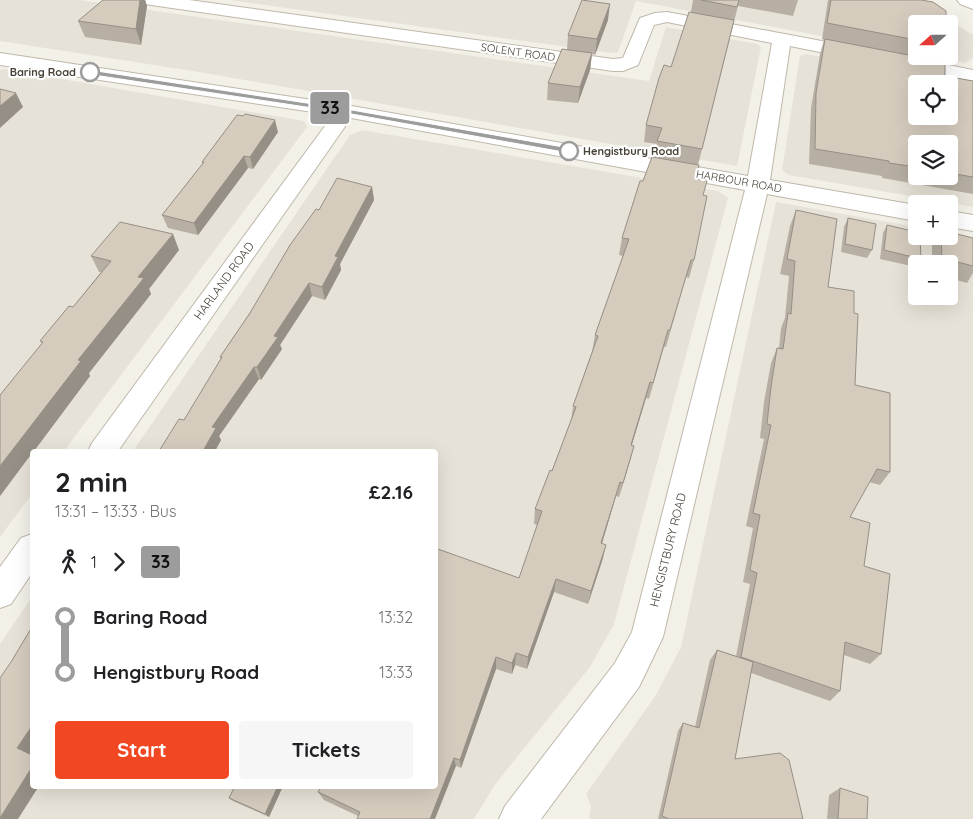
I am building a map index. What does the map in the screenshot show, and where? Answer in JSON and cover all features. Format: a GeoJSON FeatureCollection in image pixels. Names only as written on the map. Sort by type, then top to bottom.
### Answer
{"type":"FeatureCollection","features":[{"type":"Feature","properties":{"kind":"street","name":"SOLENT ROAD"},"geometry":{"type":"LineString","coordinates":[[150,0],[613,65],[623,65],[632,61],[646,22],[654,18],[667,17],[973,76]]}},
{"type":"Feature","properties":{"kind":"street"},"geometry":{"type":"LineString","coordinates":[[966,0],[973,4]]}},
{"type":"Feature","properties":{"kind":"street","name":"HENGISTBURY ROAD"},"geometry":{"type":"LineString","coordinates":[[518,819],[627,675],[647,637],[758,184],[782,39]]}},
{"type":"Feature","properties":{"kind":"street","name":"HARBOUR ROAD"},"geometry":{"type":"LineString","coordinates":[[0,58],[346,111],[908,212]]}},
{"type":"Feature","properties":{"kind":"street","name":"HARLAND ROAD"},"geometry":{"type":"LineString","coordinates":[[103,449],[346,111]]}},
{"type":"Feature","properties":{"kind":"street"},"geometry":{"type":"LineString","coordinates":[[958,220],[973,223]]}},
{"type":"Feature","properties":{"kind":"street"},"geometry":{"type":"LineString","coordinates":[[0,594],[30,551]]}},
{"type":"Feature","properties":{"kind":"shaded area"},"geometry":{"type":"Polygon","coordinates":[[[0,0],[79,0],[649,81],[666,27],[757,44],[761,47],[737,166],[199,72],[0,41],[0,0]]]}},
{"type":"Feature","properties":{"kind":"shaded area"},"geometry":{"type":"Polygon","coordinates":[[[229,0],[916,0],[940,15],[908,15],[908,52],[636,1],[618,52],[611,53],[229,0]]]}},
{"type":"Feature","properties":{"kind":"shaded area"},"geometry":{"type":"Polygon","coordinates":[[[958,26],[973,35],[973,58],[965,63],[958,62],[958,26]]]}},
{"type":"Feature","properties":{"kind":"shaded area"},"geometry":{"type":"Polygon","coordinates":[[[806,54],[916,75],[908,75],[908,125],[958,125],[958,83],[973,86],[973,207],[958,204],[958,195],[908,196],[789,175],[782,170],[800,56],[806,54]]]}},
{"type":"Feature","properties":{"kind":"shaded area"},"geometry":{"type":"Polygon","coordinates":[[[4,69],[304,121],[307,127],[66,449],[30,449],[30,497],[0,537],[0,70],[4,69]]]}},
{"type":"Feature","properties":{"kind":"shaded area"},"geometry":{"type":"Polygon","coordinates":[[[362,130],[718,191],[728,198],[614,624],[590,667],[496,783],[474,819],[0,819],[0,644],[30,600],[30,789],[438,789],[438,449],[134,449],[350,135],[362,130]]]}},
{"type":"Feature","properties":{"kind":"shaded area"},"geometry":{"type":"Polygon","coordinates":[[[776,202],[908,226],[908,245],[958,245],[958,237],[973,238],[973,819],[589,819],[591,806],[586,794],[656,695],[681,647],[776,202]]]}},
{"type":"Feature","properties":{"kind":"building"},"geometry":{"type":"Polygon","coordinates":[[[103,0],[140,0],[136,29],[78,21],[103,0]]]}},
{"type":"Feature","properties":{"kind":"building"},"geometry":{"type":"Polygon","coordinates":[[[582,0],[610,4],[597,39],[568,35],[582,0]]]}},
{"type":"Feature","properties":{"kind":"building"},"geometry":{"type":"Polygon","coordinates":[[[701,0],[739,0],[737,7],[701,0]]]}},
{"type":"Feature","properties":{"kind":"building"},"geometry":{"type":"Polygon","coordinates":[[[831,0],[921,0],[933,2],[946,11],[946,15],[908,15],[908,38],[827,23],[831,0]]]}},
{"type":"Feature","properties":{"kind":"building"},"geometry":{"type":"Polygon","coordinates":[[[689,12],[734,20],[702,149],[657,141],[662,128],[646,125],[659,78],[664,65],[671,67],[689,12]]]}},
{"type":"Feature","properties":{"kind":"building"},"geometry":{"type":"Polygon","coordinates":[[[825,39],[908,55],[908,65],[945,65],[945,75],[908,75],[908,125],[958,125],[958,78],[973,81],[973,177],[958,174],[958,135],[908,135],[908,166],[815,149],[816,93],[825,39]]]}},
{"type":"Feature","properties":{"kind":"building"},"geometry":{"type":"Polygon","coordinates":[[[562,49],[592,53],[580,87],[548,83],[562,49]]]}},
{"type":"Feature","properties":{"kind":"building"},"geometry":{"type":"Polygon","coordinates":[[[0,89],[16,93],[0,106],[0,89]]]}},
{"type":"Feature","properties":{"kind":"building"},"geometry":{"type":"Polygon","coordinates":[[[245,114],[275,120],[250,157],[244,156],[194,223],[162,215],[204,162],[202,162],[237,115],[243,116],[245,114]]]}},
{"type":"Feature","properties":{"kind":"building"},"geometry":{"type":"Polygon","coordinates":[[[652,157],[699,165],[696,179],[707,181],[703,195],[707,196],[694,260],[691,260],[653,383],[650,382],[631,445],[634,446],[623,483],[620,482],[601,543],[606,545],[591,591],[556,579],[528,657],[516,653],[512,663],[496,657],[460,760],[454,758],[430,819],[357,819],[360,812],[318,792],[320,789],[438,789],[438,549],[519,578],[542,511],[535,509],[550,470],[552,471],[576,407],[573,406],[598,336],[595,335],[629,239],[622,238],[640,181],[643,181],[652,157]]]}},
{"type":"Feature","properties":{"kind":"building"},"geometry":{"type":"Polygon","coordinates":[[[337,178],[372,187],[335,256],[338,257],[322,287],[309,283],[274,336],[278,337],[257,367],[254,367],[212,427],[216,428],[204,449],[160,449],[179,419],[184,420],[222,357],[220,357],[250,313],[290,245],[316,209],[319,210],[337,178]]]}},
{"type":"Feature","properties":{"kind":"building"},"geometry":{"type":"Polygon","coordinates":[[[796,210],[837,219],[828,287],[854,291],[854,313],[858,314],[855,385],[890,393],[890,472],[877,469],[850,517],[870,523],[864,566],[890,574],[881,654],[845,642],[840,691],[741,657],[757,573],[750,570],[760,515],[753,513],[771,425],[767,424],[771,387],[777,348],[783,349],[788,313],[791,314],[795,261],[787,259],[796,210]]]}},
{"type":"Feature","properties":{"kind":"building"},"geometry":{"type":"Polygon","coordinates":[[[848,218],[876,224],[872,250],[845,244],[848,218]]]}},
{"type":"Feature","properties":{"kind":"building"},"geometry":{"type":"Polygon","coordinates":[[[120,222],[173,234],[138,277],[144,278],[78,360],[81,361],[0,466],[0,395],[43,342],[40,341],[69,306],[73,307],[111,261],[91,256],[120,222]]]}},
{"type":"Feature","properties":{"kind":"building"},"geometry":{"type":"Polygon","coordinates":[[[887,225],[908,230],[908,245],[920,245],[921,255],[908,256],[884,250],[887,225]]]}},
{"type":"Feature","properties":{"kind":"building"},"geometry":{"type":"Polygon","coordinates":[[[958,234],[973,238],[973,266],[958,262],[958,255],[942,255],[941,245],[958,245],[958,234]]]}},
{"type":"Feature","properties":{"kind":"building"},"geometry":{"type":"Polygon","coordinates":[[[30,630],[30,729],[17,748],[30,754],[30,770],[0,818],[0,678],[30,630]]]}},
{"type":"Feature","properties":{"kind":"building"},"geometry":{"type":"Polygon","coordinates":[[[717,650],[753,662],[735,759],[780,753],[789,760],[803,819],[669,819],[662,816],[683,723],[699,728],[717,650]]]}},
{"type":"Feature","properties":{"kind":"building"},"geometry":{"type":"Polygon","coordinates":[[[840,788],[868,797],[867,819],[838,819],[840,788]]]}},
{"type":"Feature","properties":{"kind":"building"},"geometry":{"type":"Polygon","coordinates":[[[234,789],[277,789],[265,814],[229,798],[234,789]]]}},
{"type":"Feature","properties":{"kind":"bus line","name":"33"},"geometry":{"type":"LineString","coordinates":[[90,72],[346,111],[569,151]]}},
{"type":"Feature","properties":{"kind":"place","name":"Baring Road"},"geometry":{"type":"Point","coordinates":[90,72]}},
{"type":"Feature","properties":{"kind":"place","name":"Hengistbury Road"},"geometry":{"type":"Point","coordinates":[569,151]}}]}
